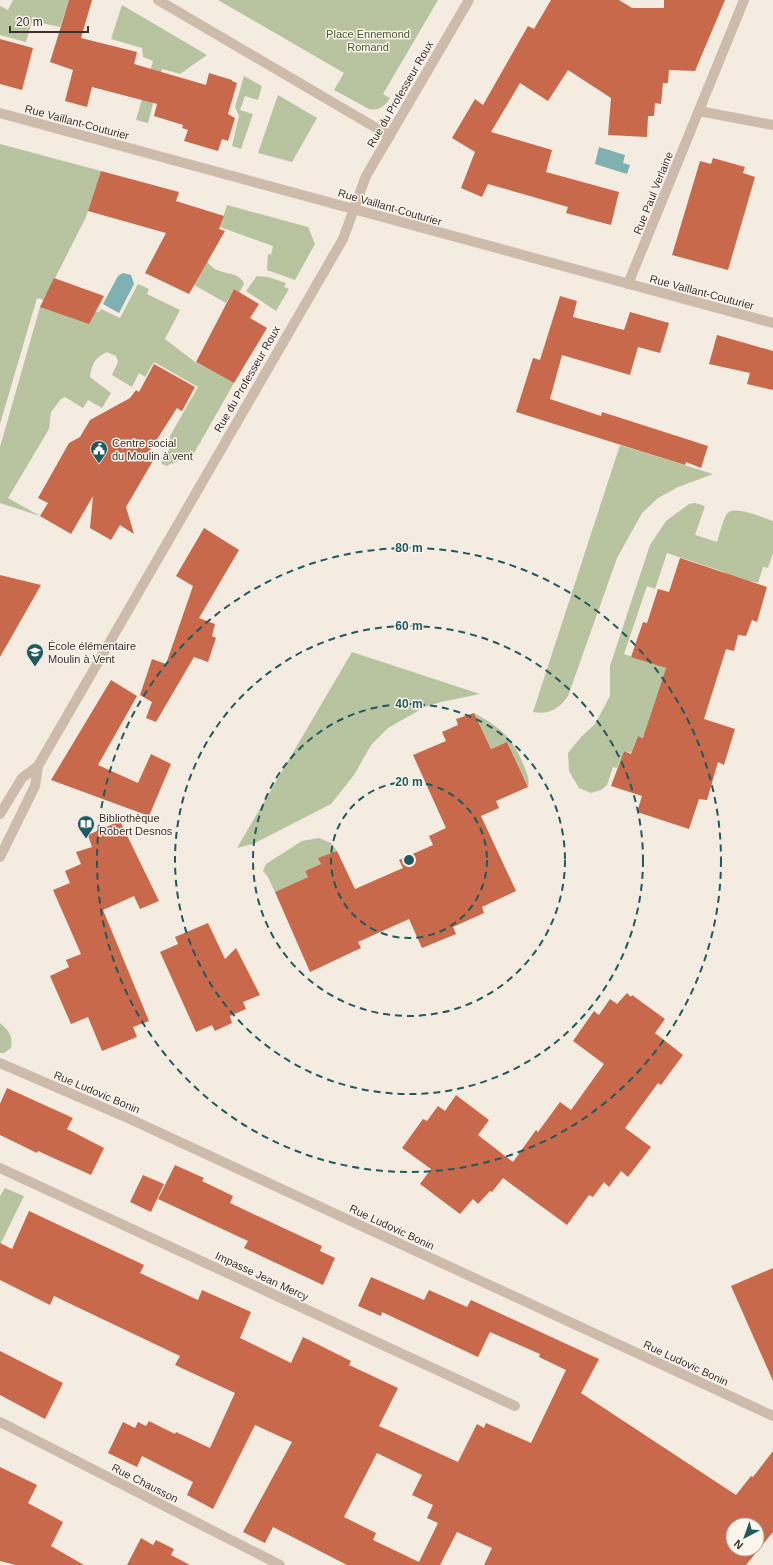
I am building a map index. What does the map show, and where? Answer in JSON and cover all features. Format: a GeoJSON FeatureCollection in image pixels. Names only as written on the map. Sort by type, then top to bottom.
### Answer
{"type":"FeatureCollection","features":[{"type":"Feature","properties":{"kind":"street"},"geometry":{"type":"LineString","coordinates":[[158,0],[390,136]]}},
{"type":"Feature","properties":{"kind":"street","name":"Rue du Professeur Roux"},"geometry":{"type":"LineString","coordinates":[[0,857],[35,786],[38,766],[343,239],[366,176],[470,0]]}},
{"type":"Feature","properties":{"kind":"street","name":"Rue Paul Verlaine"},"geometry":{"type":"LineString","coordinates":[[628,284],[700,111],[744,0]]}},
{"type":"Feature","properties":{"kind":"street"},"geometry":{"type":"LineString","coordinates":[[700,111],[773,125]]}},
{"type":"Feature","properties":{"kind":"street","name":"Rue Vaillant-Couturier"},"geometry":{"type":"LineString","coordinates":[[0,113],[773,323]]}},
{"type":"Feature","properties":{"kind":"street","name":"Rue du Professeur Roux"},"geometry":{"type":"LineString","coordinates":[[0,814],[22,778],[38,766]]}},
{"type":"Feature","properties":{"kind":"street","name":"Rue Ludovic Bonin"},"geometry":{"type":"LineString","coordinates":[[0,1063],[130,1119],[773,1416]]}},
{"type":"Feature","properties":{"kind":"street","name":"Impasse Jean Mercy"},"geometry":{"type":"LineString","coordinates":[[0,1168],[515,1406]]}},
{"type":"Feature","properties":{"kind":"street","name":"Rue Chausson"},"geometry":{"type":"LineString","coordinates":[[0,1422],[280,1565]]}},
{"type":"Feature","properties":{"kind":"green space"},"geometry":{"type":"Polygon","coordinates":[[[13,0],[69,0],[60,27],[32,21],[26,42],[0,35],[0,6],[8,10],[13,0]]]}},
{"type":"Feature","properties":{"kind":"green space","name":"Place Ennemond Romand"},"geometry":{"type":"Polygon","coordinates":[[[218,0],[438,0],[383,94],[390,98],[381,108],[369,109],[334,90],[344,73],[218,0]]]}},
{"type":"Feature","properties":{"kind":"green space"},"geometry":{"type":"Polygon","coordinates":[[[122,5],[207,55],[180,74],[162,69],[148,123],[136,120],[153,61],[143,57],[142,48],[111,39],[122,5]]]}},
{"type":"Feature","properties":{"kind":"green space"},"geometry":{"type":"Polygon","coordinates":[[[244,76],[262,86],[258,100],[245,96],[240,110],[253,114],[241,149],[232,146],[239,116],[235,107],[244,76]]]}},
{"type":"Feature","properties":{"kind":"green space"},"geometry":{"type":"Polygon","coordinates":[[[278,95],[317,118],[292,162],[258,153],[278,95]]]}},
{"type":"Feature","properties":{"kind":"green space"},"geometry":{"type":"Polygon","coordinates":[[[0,144],[101,171],[86,217],[44,300],[37,298],[0,424],[0,144]]]}},
{"type":"Feature","properties":{"kind":"green space"},"geometry":{"type":"Polygon","coordinates":[[[227,205],[308,227],[315,244],[295,280],[267,270],[268,254],[271,255],[273,246],[220,227],[227,205]]]}},
{"type":"Feature","properties":{"kind":"green space"},"geometry":{"type":"Polygon","coordinates":[[[207,262],[213,268],[221,272],[239,277],[244,283],[240,292],[234,289],[226,303],[194,285],[207,262]]]}},
{"type":"Feature","properties":{"kind":"green space"},"geometry":{"type":"Polygon","coordinates":[[[257,276],[268,277],[286,283],[284,287],[289,289],[276,311],[246,291],[257,276]]]}},
{"type":"Feature","properties":{"kind":"green space"},"geometry":{"type":"Polygon","coordinates":[[[138,284],[149,289],[147,294],[180,310],[165,339],[195,362],[234,383],[193,455],[166,466],[161,463],[169,450],[170,436],[198,387],[154,362],[145,377],[139,373],[132,387],[112,375],[118,362],[116,356],[107,352],[100,356],[95,362],[90,377],[111,393],[102,408],[88,400],[83,408],[65,397],[61,399],[51,412],[49,429],[8,498],[40,516],[0,503],[0,447],[40,307],[99,312],[101,309],[120,318],[138,284]]]}},
{"type":"Feature","properties":{"kind":"green space"},"geometry":{"type":"Polygon","coordinates":[[[620,445],[713,474],[678,487],[658,498],[642,513],[617,558],[568,696],[557,708],[549,712],[533,712],[620,445]]]}},
{"type":"Feature","properties":{"kind":"green space"},"geometry":{"type":"Polygon","coordinates":[[[695,503],[705,506],[695,535],[717,542],[726,515],[734,510],[748,512],[773,521],[773,553],[768,568],[763,567],[758,583],[751,581],[745,597],[721,583],[724,572],[667,553],[655,589],[647,586],[624,654],[666,668],[649,720],[649,739],[638,736],[631,753],[624,751],[617,768],[613,767],[607,785],[601,790],[591,793],[579,788],[569,771],[568,753],[581,737],[595,724],[610,696],[610,666],[650,545],[666,521],[689,504],[695,503]]]}},
{"type":"Feature","properties":{"kind":"green space"},"geometry":{"type":"Polygon","coordinates":[[[352,652],[480,694],[425,707],[388,728],[371,745],[354,775],[331,804],[253,844],[237,848],[352,652]]]}},
{"type":"Feature","properties":{"kind":"green space"},"geometry":{"type":"Polygon","coordinates":[[[474,713],[491,723],[505,734],[520,756],[528,779],[528,787],[507,742],[491,749],[474,713]]]}},
{"type":"Feature","properties":{"kind":"green space"},"geometry":{"type":"Polygon","coordinates":[[[319,838],[331,843],[337,851],[319,858],[321,864],[305,871],[308,877],[275,892],[268,877],[263,871],[266,864],[302,841],[319,838]]]}},
{"type":"Feature","properties":{"kind":"green space"},"geometry":{"type":"Polygon","coordinates":[[[0,1023],[11,1036],[11,1048],[4,1053],[0,1053],[0,1023]]]}},
{"type":"Feature","properties":{"kind":"green space"},"geometry":{"type":"Polygon","coordinates":[[[5,1188],[24,1196],[0,1245],[0,1196],[5,1188]]]}},
{"type":"Feature","properties":{"kind":"water"},"geometry":{"type":"Polygon","coordinates":[[[599,147],[625,155],[623,163],[630,165],[627,174],[595,164],[599,147]]]}},
{"type":"Feature","properties":{"kind":"water"},"geometry":{"type":"Polygon","coordinates":[[[123,273],[131,275],[134,284],[119,313],[103,304],[118,276],[123,273]]]}},
{"type":"Feature","properties":{"kind":"building"},"geometry":{"type":"Polygon","coordinates":[[[69,0],[92,0],[81,38],[137,52],[134,64],[206,85],[209,73],[237,83],[228,114],[235,118],[228,141],[222,139],[218,151],[184,141],[188,130],[182,128],[183,125],[154,116],[157,104],[92,87],[87,107],[65,101],[73,70],[50,62],[69,0]]]}},
{"type":"Feature","properties":{"kind":"building"},"geometry":{"type":"Polygon","coordinates":[[[551,0],[619,0],[632,8],[664,8],[664,0],[725,0],[695,71],[669,70],[668,83],[663,83],[661,104],[655,103],[654,116],[648,116],[647,137],[608,135],[611,98],[568,70],[548,101],[520,83],[491,132],[552,150],[546,172],[619,192],[611,225],[566,213],[568,207],[488,184],[482,197],[461,188],[475,152],[452,138],[475,99],[483,105],[528,26],[534,29],[551,0]]]}},
{"type":"Feature","properties":{"kind":"building"},"geometry":{"type":"Polygon","coordinates":[[[0,39],[33,48],[22,90],[0,84],[0,39]]]}},
{"type":"Feature","properties":{"kind":"building"},"geometry":{"type":"Polygon","coordinates":[[[713,158],[745,167],[743,173],[755,177],[728,270],[672,255],[700,161],[711,164],[713,158]]]}},
{"type":"Feature","properties":{"kind":"building"},"geometry":{"type":"Polygon","coordinates":[[[101,171],[179,192],[176,201],[224,216],[219,229],[225,231],[189,294],[145,273],[166,233],[88,211],[101,171]]]}},
{"type":"Feature","properties":{"kind":"building"},"geometry":{"type":"Polygon","coordinates":[[[54,278],[104,296],[89,324],[40,307],[54,278]]]}},
{"type":"Feature","properties":{"kind":"building"},"geometry":{"type":"Polygon","coordinates":[[[234,289],[259,304],[250,318],[267,328],[234,383],[196,362],[234,289]]]}},
{"type":"Feature","properties":{"kind":"building"},"geometry":{"type":"Polygon","coordinates":[[[560,296],[577,301],[573,317],[624,330],[630,312],[669,323],[660,353],[638,347],[630,375],[562,355],[550,399],[601,416],[602,412],[708,446],[701,468],[686,462],[685,465],[516,412],[533,358],[540,360],[560,296]]]}},
{"type":"Feature","properties":{"kind":"building"},"geometry":{"type":"Polygon","coordinates":[[[717,335],[773,351],[773,390],[747,384],[750,373],[709,364],[717,335]]]}},
{"type":"Feature","properties":{"kind":"building","name":"Centre social du Moulin à vent"},"geometry":{"type":"Polygon","coordinates":[[[154,364],[195,387],[182,411],[177,408],[147,455],[154,459],[126,507],[134,534],[120,525],[111,540],[90,528],[93,496],[71,534],[40,516],[48,503],[38,498],[69,443],[80,437],[90,420],[130,398],[136,390],[139,392],[154,364]]]}},
{"type":"Feature","properties":{"kind":"building"},"geometry":{"type":"Polygon","coordinates":[[[204,528],[239,550],[199,618],[215,624],[212,636],[216,638],[208,662],[194,657],[156,722],[146,718],[152,702],[140,695],[152,659],[166,664],[193,586],[176,576],[204,528]]]}},
{"type":"Feature","properties":{"kind":"building"},"geometry":{"type":"Polygon","coordinates":[[[680,558],[767,587],[757,622],[752,620],[746,636],[738,635],[734,651],[726,649],[704,719],[735,729],[724,765],[718,762],[707,800],[699,799],[689,829],[637,812],[642,796],[611,786],[624,751],[631,754],[638,736],[643,738],[666,668],[631,657],[643,622],[647,623],[658,589],[669,592],[680,558]]]}},
{"type":"Feature","properties":{"kind":"building"},"geometry":{"type":"Polygon","coordinates":[[[0,575],[41,585],[0,657],[0,575]]]}},
{"type":"Feature","properties":{"kind":"building"},"geometry":{"type":"Polygon","coordinates":[[[111,680],[137,696],[98,765],[138,783],[151,754],[171,764],[149,816],[51,780],[111,680]]]}},
{"type":"Feature","properties":{"kind":"building"},"geometry":{"type":"Polygon","coordinates":[[[474,713],[491,749],[507,742],[528,787],[496,801],[499,808],[481,816],[516,891],[482,907],[484,913],[453,927],[456,934],[422,948],[409,919],[358,942],[361,948],[310,972],[275,892],[308,877],[305,871],[321,864],[318,858],[337,851],[355,889],[403,868],[399,860],[433,845],[429,836],[446,828],[413,755],[446,741],[442,732],[458,725],[456,719],[474,713]]]}},
{"type":"Feature","properties":{"kind":"building"},"geometry":{"type":"Polygon","coordinates":[[[120,821],[159,901],[140,909],[134,896],[103,910],[149,1021],[133,1027],[137,1037],[102,1051],[88,1017],[71,1024],[50,976],[69,967],[66,960],[81,954],[53,890],[70,883],[65,871],[81,864],[76,852],[92,847],[88,835],[120,821]]]}},
{"type":"Feature","properties":{"kind":"building"},"geometry":{"type":"Polygon","coordinates":[[[208,923],[225,959],[236,948],[260,995],[243,1002],[246,1009],[230,1016],[232,1023],[215,1031],[212,1025],[196,1032],[160,952],[178,944],[175,937],[208,923]]]}},
{"type":"Feature","properties":{"kind":"building"},"geometry":{"type":"Polygon","coordinates":[[[627,993],[665,1019],[655,1033],[683,1055],[661,1085],[658,1083],[625,1128],[651,1147],[628,1177],[621,1171],[609,1187],[604,1182],[593,1197],[589,1195],[567,1225],[503,1178],[492,1192],[490,1191],[478,1204],[473,1199],[460,1214],[420,1184],[431,1169],[402,1148],[423,1119],[427,1121],[438,1106],[445,1111],[456,1095],[489,1120],[478,1135],[513,1162],[536,1130],[538,1132],[560,1102],[571,1110],[604,1064],[573,1041],[594,1011],[599,1015],[610,999],[617,1004],[627,993]]]}},
{"type":"Feature","properties":{"kind":"building"},"geometry":{"type":"Polygon","coordinates":[[[7,1088],[73,1118],[67,1129],[104,1148],[91,1175],[38,1151],[37,1153],[0,1135],[0,1104],[7,1088]]]}},
{"type":"Feature","properties":{"kind":"building"},"geometry":{"type":"Polygon","coordinates":[[[175,1165],[204,1178],[202,1181],[233,1196],[230,1203],[322,1246],[320,1251],[335,1258],[323,1285],[244,1248],[248,1241],[158,1199],[175,1165]]]}},
{"type":"Feature","properties":{"kind":"building"},"geometry":{"type":"Polygon","coordinates":[[[143,1175],[164,1184],[151,1212],[130,1202],[143,1175]]]}},
{"type":"Feature","properties":{"kind":"building"},"geometry":{"type":"Polygon","coordinates":[[[29,1211],[144,1265],[140,1273],[198,1300],[202,1290],[251,1312],[240,1338],[291,1363],[303,1337],[351,1361],[349,1365],[398,1388],[379,1426],[458,1462],[477,1424],[484,1428],[486,1423],[531,1443],[566,1370],[539,1357],[540,1354],[490,1332],[478,1357],[382,1312],[381,1316],[358,1306],[371,1277],[424,1300],[429,1290],[467,1307],[471,1300],[599,1359],[581,1393],[736,1495],[751,1476],[753,1477],[773,1451],[773,1532],[765,1542],[765,1517],[725,1517],[725,1557],[753,1557],[746,1565],[484,1565],[492,1548],[457,1532],[440,1565],[347,1565],[273,1527],[265,1543],[243,1532],[292,1442],[255,1425],[213,1509],[187,1495],[193,1482],[142,1456],[137,1467],[108,1453],[123,1422],[135,1428],[138,1422],[146,1426],[149,1421],[175,1434],[176,1432],[210,1448],[235,1393],[175,1365],[180,1356],[54,1296],[50,1305],[0,1280],[0,1243],[12,1249],[29,1211]],[[377,1453],[344,1517],[376,1533],[373,1540],[419,1562],[438,1523],[427,1518],[433,1505],[412,1495],[422,1475],[377,1453]]]}},
{"type":"Feature","properties":{"kind":"building"},"geometry":{"type":"Polygon","coordinates":[[[773,1268],[773,1381],[731,1286],[773,1268]]]}},
{"type":"Feature","properties":{"kind":"building"},"geometry":{"type":"Polygon","coordinates":[[[0,1351],[63,1383],[45,1419],[0,1395],[0,1351]]]}},
{"type":"Feature","properties":{"kind":"building"},"geometry":{"type":"Polygon","coordinates":[[[0,1467],[37,1485],[28,1503],[63,1522],[51,1546],[84,1565],[16,1565],[0,1561],[0,1467]]]}},
{"type":"Feature","properties":{"kind":"building"},"geometry":{"type":"Polygon","coordinates":[[[141,1538],[153,1545],[156,1540],[174,1549],[171,1555],[190,1565],[127,1565],[141,1538]]]}},
{"type":"Feature","properties":{"kind":"place","name":"Centre social du Moulin à vent"},"geometry":{"type":"Point","coordinates":[99,464]}},
{"type":"Feature","properties":{"kind":"place","name":"École élémentaire Moulin à Vent"},"geometry":{"type":"Point","coordinates":[35,667]}},
{"type":"Feature","properties":{"kind":"place","name":"Bibliothèque Robert Desnos"},"geometry":{"type":"Point","coordinates":[86,839]}}]}
